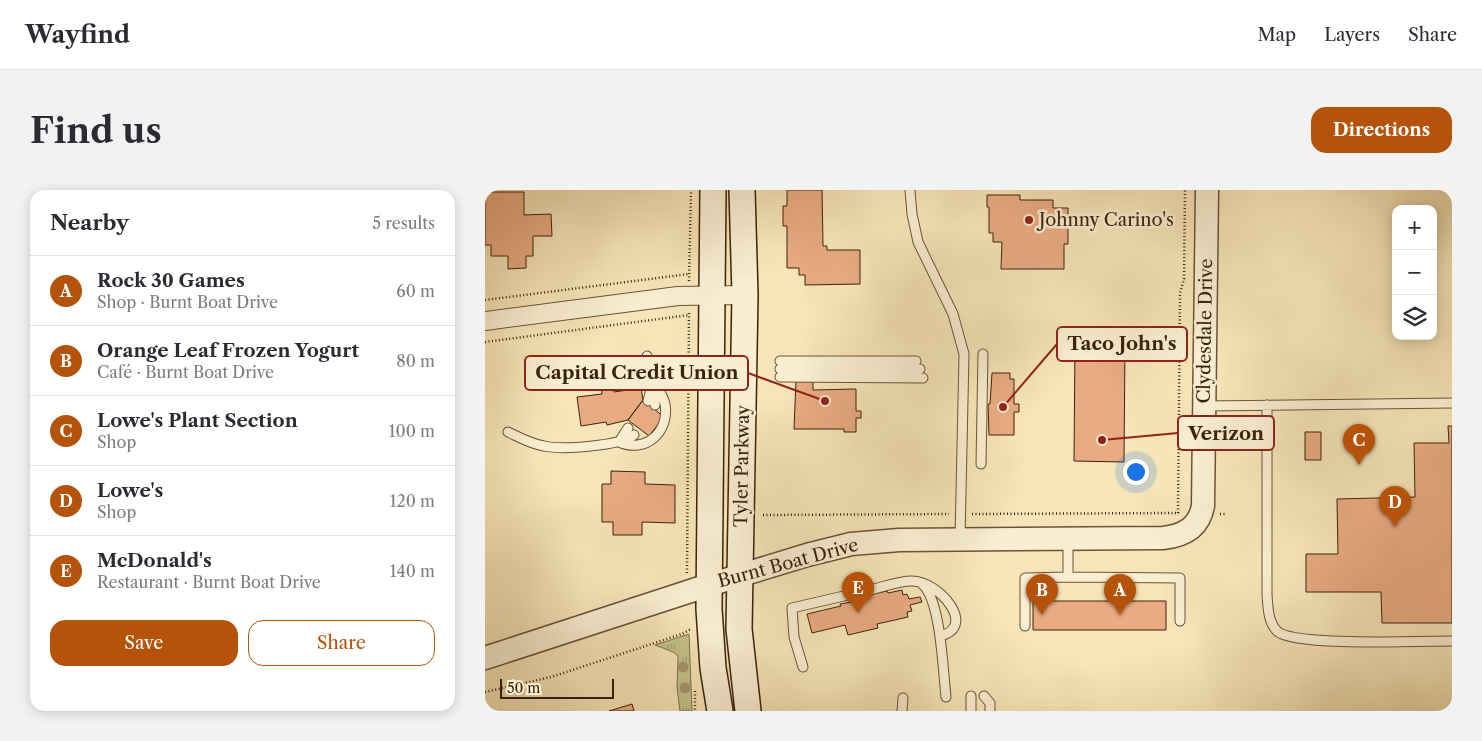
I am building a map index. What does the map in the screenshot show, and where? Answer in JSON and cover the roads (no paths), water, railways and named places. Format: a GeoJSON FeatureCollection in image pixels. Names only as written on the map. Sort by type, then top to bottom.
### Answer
{"type":"FeatureCollection","features":[{"type":"Feature","properties":{"kind":"main road","name":"Tyler Parkway"},"geometry":{"type":"LineString","coordinates":[[713,190],[709,585],[710,633],[720,711]]}},
{"type":"Feature","properties":{"kind":"main road","name":"Tyler Parkway"},"geometry":{"type":"LineString","coordinates":[[743,190],[745,295],[739,629],[748,711]]}},
{"type":"Feature","properties":{"kind":"main road"},"geometry":{"type":"LineString","coordinates":[[745,226],[750,209],[751,190]]}},
{"type":"Feature","properties":{"kind":"street","name":"Clydesdale Drive"},"geometry":{"type":"LineString","coordinates":[[1163,538],[1177,536],[1190,530],[1202,514],[1207,190]]}},
{"type":"Feature","properties":{"kind":"street"},"geometry":{"type":"LineString","coordinates":[[485,322],[678,296],[745,295]]}},
{"type":"Feature","properties":{"kind":"street","name":"Burnt Boat Drive"},"geometry":{"type":"LineString","coordinates":[[485,658],[739,575],[807,554],[851,544],[899,540],[1068,537],[1163,538]]}},
{"type":"Feature","properties":{"kind":"lane"},"geometry":{"type":"LineString","coordinates":[[910,190],[912,214],[918,242],[953,314],[964,354],[964,440],[960,474],[960,540]]}},
{"type":"Feature","properties":{"kind":"lane"},"geometry":{"type":"LineString","coordinates":[[981,464],[983,354]]}},
{"type":"Feature","properties":{"kind":"lane"},"geometry":{"type":"LineString","coordinates":[[508,432],[536,444],[557,448],[619,442],[632,446],[645,445],[651,441],[664,422],[665,403],[653,380],[647,356]]}},
{"type":"Feature","properties":{"kind":"lane"},"geometry":{"type":"LineString","coordinates":[[780,369],[920,370],[780,369]]}},
{"type":"Feature","properties":{"kind":"lane"},"geometry":{"type":"LineString","coordinates":[[652,403],[653,380]]}},
{"type":"Feature","properties":{"kind":"lane"},"geometry":{"type":"LineString","coordinates":[[1205,406],[1452,404]]}},
{"type":"Feature","properties":{"kind":"lane"},"geometry":{"type":"LineString","coordinates":[[1267,405],[1267,595],[1271,623],[1278,632],[1288,636],[1316,641],[1452,641]]}},
{"type":"Feature","properties":{"kind":"lane"},"geometry":{"type":"LineString","coordinates":[[619,442],[631,432]]}},
{"type":"Feature","properties":{"kind":"lane"},"geometry":{"type":"LineString","coordinates":[[1068,537],[1068,577]]}},
{"type":"Feature","properties":{"kind":"lane"},"geometry":{"type":"LineString","coordinates":[[1025,626],[1025,578],[1180,578],[1180,621]]}},
{"type":"Feature","properties":{"kind":"lane"},"geometry":{"type":"LineString","coordinates":[[803,667],[793,637],[792,608],[908,581],[932,586],[943,594],[954,610],[952,628],[945,635],[939,636]]}},
{"type":"Feature","properties":{"kind":"lane"},"geometry":{"type":"LineString","coordinates":[[920,582],[931,596],[939,636],[946,697]]}},
{"type":"Feature","properties":{"kind":"lane"},"geometry":{"type":"LineString","coordinates":[[971,696],[971,711]]}},
{"type":"Feature","properties":{"kind":"lane"},"geometry":{"type":"LineString","coordinates":[[984,696],[990,703],[990,711]]}},
{"type":"Feature","properties":{"kind":"lane"},"geometry":{"type":"LineString","coordinates":[[903,698],[903,711]]}},
{"type":"Feature","properties":{"kind":"place","name":"Johnny Carino's"},"geometry":{"type":"Point","coordinates":[1029,220]}},
{"type":"Feature","properties":{"kind":"place","name":"Capital Credit Union"},"geometry":{"type":"Point","coordinates":[825,401]}},
{"type":"Feature","properties":{"kind":"place","name":"Taco John's"},"geometry":{"type":"Point","coordinates":[1003,407]}},
{"type":"Feature","properties":{"kind":"place","name":"Verizon"},"geometry":{"type":"Point","coordinates":[1102,440]}},
{"type":"Feature","properties":{"kind":"place","name":"Lowe's Plant Section"},"geometry":{"type":"Point","coordinates":[1359,465]}},
{"type":"Feature","properties":{"kind":"place","name":"Lowe's"},"geometry":{"type":"Point","coordinates":[1395,527]}},
{"type":"Feature","properties":{"kind":"place","name":"McDonald's"},"geometry":{"type":"Point","coordinates":[858,613]}},
{"type":"Feature","properties":{"kind":"place","name":"Orange Leaf Frozen Yogurt"},"geometry":{"type":"Point","coordinates":[1042,615]}},
{"type":"Feature","properties":{"kind":"place","name":"Rock 30 Games"},"geometry":{"type":"Point","coordinates":[1120,615]}}]}
